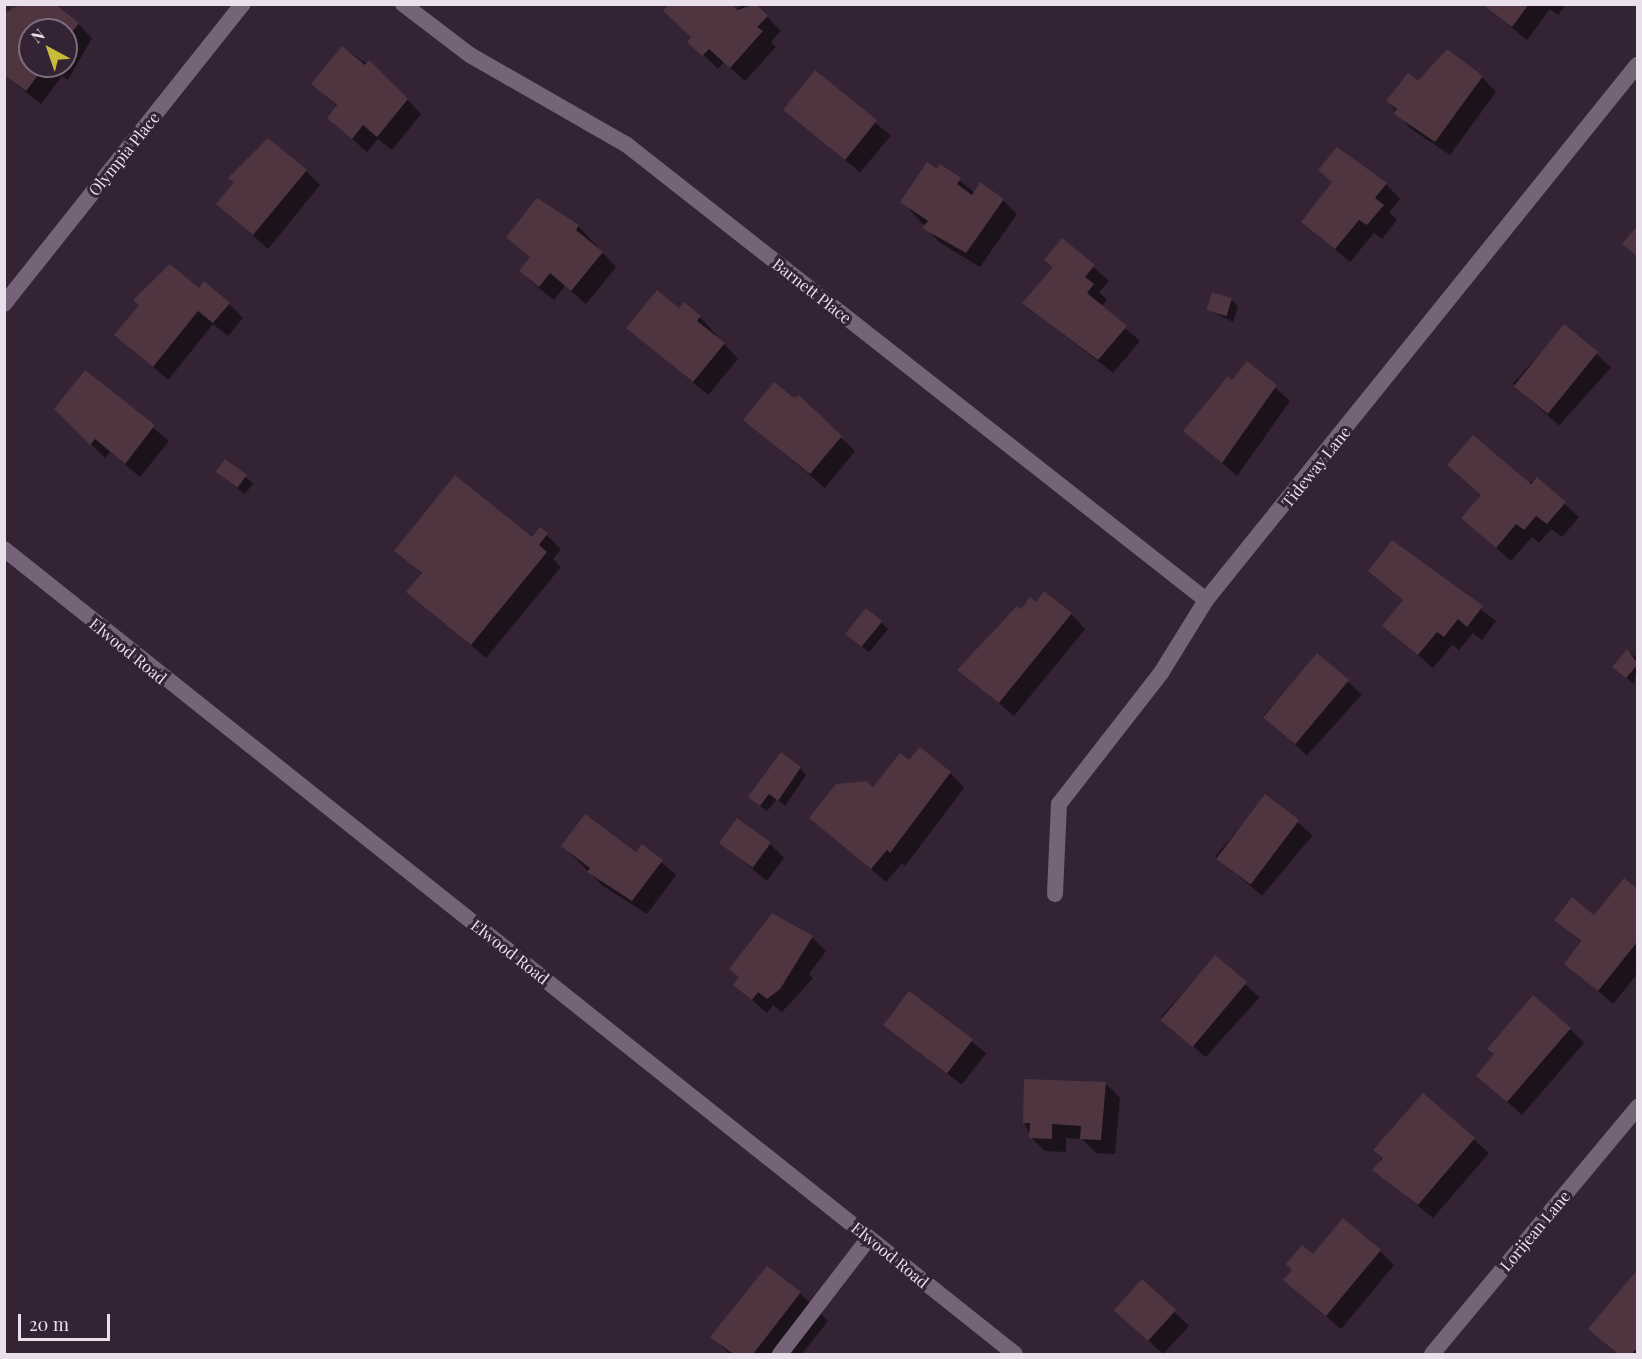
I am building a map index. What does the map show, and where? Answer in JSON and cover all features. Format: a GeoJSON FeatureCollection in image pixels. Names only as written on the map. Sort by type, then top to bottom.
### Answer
{"type":"FeatureCollection","features":[{"type":"Feature","properties":{"kind":"street","name":"Olympia Place"},"geometry":{"type":"LineString","coordinates":[[4,304],[243,4]]}},
{"type":"Feature","properties":{"kind":"street","name":"Barnett Place"},"geometry":{"type":"LineString","coordinates":[[403,4],[470,55],[627,145],[1206,600]]}},
{"type":"Feature","properties":{"kind":"street","name":"Tideway Lane"},"geometry":{"type":"LineString","coordinates":[[1055,894],[1059,804],[1161,673],[1206,600],[1638,64]]}},
{"type":"Feature","properties":{"kind":"street","name":"Elwood Road"},"geometry":{"type":"LineString","coordinates":[[4,549],[134,657],[1015,1354]]}},
{"type":"Feature","properties":{"kind":"street","name":"Lorijean Lane"},"geometry":{"type":"LineString","coordinates":[[1432,1354],[1638,1107]]}},
{"type":"Feature","properties":{"kind":"street"},"geometry":{"type":"LineString","coordinates":[[780,1354],[869,1238]]}},
{"type":"Feature","properties":{"kind":"building"},"geometry":{"type":"Polygon","coordinates":[[[21,4],[55,4],[73,18],[18,18],[18,78],[36,78],[26,91],[4,75],[4,13],[21,4]]]}},
{"type":"Feature","properties":{"kind":"building"},"geometry":{"type":"Polygon","coordinates":[[[669,4],[731,4],[737,10],[756,4],[768,16],[757,27],[763,31],[730,68],[709,49],[702,56],[687,42],[691,37],[663,11],[669,4]]]}},
{"type":"Feature","properties":{"kind":"building"},"geometry":{"type":"Polygon","coordinates":[[[1482,4],[1529,4],[1512,27],[1482,4]]]}},
{"type":"Feature","properties":{"kind":"building"},"geometry":{"type":"Polygon","coordinates":[[[342,46],[365,65],[369,60],[408,99],[377,137],[363,125],[352,139],[327,118],[337,105],[311,84],[342,46]]]}},
{"type":"Feature","properties":{"kind":"building"},"geometry":{"type":"Polygon","coordinates":[[[1447,49],[1483,76],[1435,142],[1394,114],[1397,109],[1386,101],[1408,73],[1418,81],[1447,49]]]}},
{"type":"Feature","properties":{"kind":"building"},"geometry":{"type":"Polygon","coordinates":[[[815,70],[877,120],[845,160],[783,110],[815,70]]]}},
{"type":"Feature","properties":{"kind":"building"},"geometry":{"type":"Polygon","coordinates":[[[268,138],[307,170],[253,235],[216,204],[234,182],[228,178],[268,138]]]}},
{"type":"Feature","properties":{"kind":"building"},"geometry":{"type":"Polygon","coordinates":[[[1337,147],[1387,183],[1375,198],[1384,205],[1367,225],[1359,220],[1335,249],[1301,222],[1332,182],[1318,170],[1337,147]]]}},
{"type":"Feature","properties":{"kind":"building"},"geometry":{"type":"Polygon","coordinates":[[[927,162],[937,169],[940,164],[961,178],[957,184],[972,195],[980,182],[1004,199],[966,253],[922,228],[928,221],[900,202],[927,162]]]}},
{"type":"Feature","properties":{"kind":"building"},"geometry":{"type":"Polygon","coordinates":[[[537,198],[579,225],[576,230],[603,252],[571,291],[550,273],[539,287],[519,271],[530,257],[506,237],[537,198]]]}},
{"type":"Feature","properties":{"kind":"building"},"geometry":{"type":"Polygon","coordinates":[[[1638,225],[1638,257],[1622,244],[1638,225]]]}},
{"type":"Feature","properties":{"kind":"building"},"geometry":{"type":"Polygon","coordinates":[[[1062,238],[1095,265],[1085,277],[1094,284],[1087,293],[1127,326],[1098,360],[1022,303],[1053,267],[1044,260],[1062,238]]]}},
{"type":"Feature","properties":{"kind":"building"},"geometry":{"type":"Polygon","coordinates":[[[170,264],[199,288],[204,281],[230,303],[213,323],[198,311],[153,367],[114,335],[139,305],[133,300],[170,264]]]}},
{"type":"Feature","properties":{"kind":"building"},"geometry":{"type":"Polygon","coordinates":[[[657,290],[679,308],[684,302],[701,316],[697,321],[725,343],[693,382],[626,328],[657,290]]]}},
{"type":"Feature","properties":{"kind":"building"},"geometry":{"type":"Polygon","coordinates":[[[1212,292],[1232,298],[1227,316],[1206,310],[1212,292]]]}},
{"type":"Feature","properties":{"kind":"building"},"geometry":{"type":"Polygon","coordinates":[[[1564,324],[1598,352],[1548,414],[1514,386],[1564,324]]]}},
{"type":"Feature","properties":{"kind":"building"},"geometry":{"type":"Polygon","coordinates":[[[1247,361],[1277,385],[1222,463],[1183,431],[1228,376],[1232,380],[1247,361]]]}},
{"type":"Feature","properties":{"kind":"building"},"geometry":{"type":"Polygon","coordinates":[[[85,370],[155,425],[125,464],[95,439],[90,445],[54,409],[85,370]]]}},
{"type":"Feature","properties":{"kind":"building"},"geometry":{"type":"Polygon","coordinates":[[[774,382],[794,398],[799,395],[842,436],[810,474],[743,420],[774,382]]]}},
{"type":"Feature","properties":{"kind":"building"},"geometry":{"type":"Polygon","coordinates":[[[1473,435],[1531,484],[1537,477],[1566,502],[1547,524],[1536,516],[1524,530],[1516,524],[1496,548],[1461,518],[1481,495],[1447,465],[1473,435]]]}},
{"type":"Feature","properties":{"kind":"building"},"geometry":{"type":"Polygon","coordinates":[[[225,459],[247,475],[237,488],[216,472],[225,459]]]}},
{"type":"Feature","properties":{"kind":"building"},"geometry":{"type":"Polygon","coordinates":[[[455,475],[532,537],[540,527],[548,533],[539,545],[547,552],[471,645],[406,592],[422,573],[394,551],[455,475]]]}},
{"type":"Feature","properties":{"kind":"building"},"geometry":{"type":"Polygon","coordinates":[[[1392,540],[1483,606],[1467,627],[1458,619],[1444,637],[1437,632],[1418,655],[1382,626],[1403,600],[1368,571],[1392,540]]]}},
{"type":"Feature","properties":{"kind":"building"},"geometry":{"type":"Polygon","coordinates":[[[1044,591],[1072,613],[999,703],[957,670],[1017,606],[1021,609],[1030,597],[1036,602],[1044,591]]]}},
{"type":"Feature","properties":{"kind":"building"},"geometry":{"type":"Polygon","coordinates":[[[866,608],[882,621],[862,647],[845,634],[866,608]]]}},
{"type":"Feature","properties":{"kind":"building"},"geometry":{"type":"Polygon","coordinates":[[[1627,649],[1638,664],[1626,678],[1612,667],[1627,649]]]}},
{"type":"Feature","properties":{"kind":"building"},"geometry":{"type":"Polygon","coordinates":[[[1317,653],[1349,680],[1295,744],[1263,717],[1317,653]]]}},
{"type":"Feature","properties":{"kind":"building"},"geometry":{"type":"Polygon","coordinates":[[[920,747],[951,772],[890,853],[887,850],[871,869],[809,818],[836,784],[866,781],[873,787],[900,753],[909,760],[920,747]]]}},
{"type":"Feature","properties":{"kind":"building"},"geometry":{"type":"Polygon","coordinates":[[[781,752],[801,767],[778,801],[769,794],[760,806],[748,797],[781,752]]]}},
{"type":"Feature","properties":{"kind":"building"},"geometry":{"type":"Polygon","coordinates":[[[1265,794],[1299,820],[1251,885],[1216,859],[1265,794]]]}},
{"type":"Feature","properties":{"kind":"building"},"geometry":{"type":"Polygon","coordinates":[[[585,814],[636,852],[642,844],[663,860],[632,901],[587,872],[590,868],[561,846],[585,814]]]}},
{"type":"Feature","properties":{"kind":"building"},"geometry":{"type":"Polygon","coordinates":[[[737,818],[771,843],[753,868],[719,843],[737,818]]]}},
{"type":"Feature","properties":{"kind":"building"},"geometry":{"type":"Polygon","coordinates":[[[1624,878],[1638,889],[1638,941],[1598,991],[1564,964],[1581,941],[1554,920],[1572,897],[1594,915],[1624,878]]]}},
{"type":"Feature","properties":{"kind":"building"},"geometry":{"type":"Polygon","coordinates":[[[772,913],[813,936],[780,989],[767,999],[758,992],[752,1000],[733,985],[739,977],[729,969],[772,913]]]}},
{"type":"Feature","properties":{"kind":"building"},"geometry":{"type":"Polygon","coordinates":[[[1215,955],[1247,982],[1193,1047],[1160,1020],[1215,955]]]}},
{"type":"Feature","properties":{"kind":"building"},"geometry":{"type":"Polygon","coordinates":[[[909,991],[973,1039],[947,1073],[883,1025],[909,991]]]}},
{"type":"Feature","properties":{"kind":"building"},"geometry":{"type":"Polygon","coordinates":[[[1533,995],[1571,1028],[1507,1102],[1476,1076],[1494,1054],[1487,1049],[1533,995]]]}},
{"type":"Feature","properties":{"kind":"building"},"geometry":{"type":"Polygon","coordinates":[[[1024,1079],[1106,1082],[1101,1140],[1080,1139],[1081,1126],[1052,1124],[1052,1139],[1029,1138],[1030,1123],[1023,1123],[1024,1079]]]}},
{"type":"Feature","properties":{"kind":"building"},"geometry":{"type":"Polygon","coordinates":[[[1423,1093],[1475,1138],[1418,1205],[1372,1170],[1383,1158],[1373,1150],[1423,1093]]]}},
{"type":"Feature","properties":{"kind":"building"},"geometry":{"type":"Polygon","coordinates":[[[1343,1218],[1381,1250],[1326,1316],[1283,1280],[1292,1270],[1286,1264],[1302,1245],[1313,1254],[1343,1218]]]}},
{"type":"Feature","properties":{"kind":"building"},"geometry":{"type":"Polygon","coordinates":[[[767,1266],[801,1292],[753,1354],[733,1354],[710,1337],[767,1266]]]}},
{"type":"Feature","properties":{"kind":"building"},"geometry":{"type":"Polygon","coordinates":[[[1638,1269],[1638,1347],[1632,1354],[1618,1354],[1588,1329],[1638,1269]]]}},
{"type":"Feature","properties":{"kind":"building"},"geometry":{"type":"Polygon","coordinates":[[[1142,1279],[1176,1310],[1148,1341],[1114,1310],[1142,1279]]]}}]}
